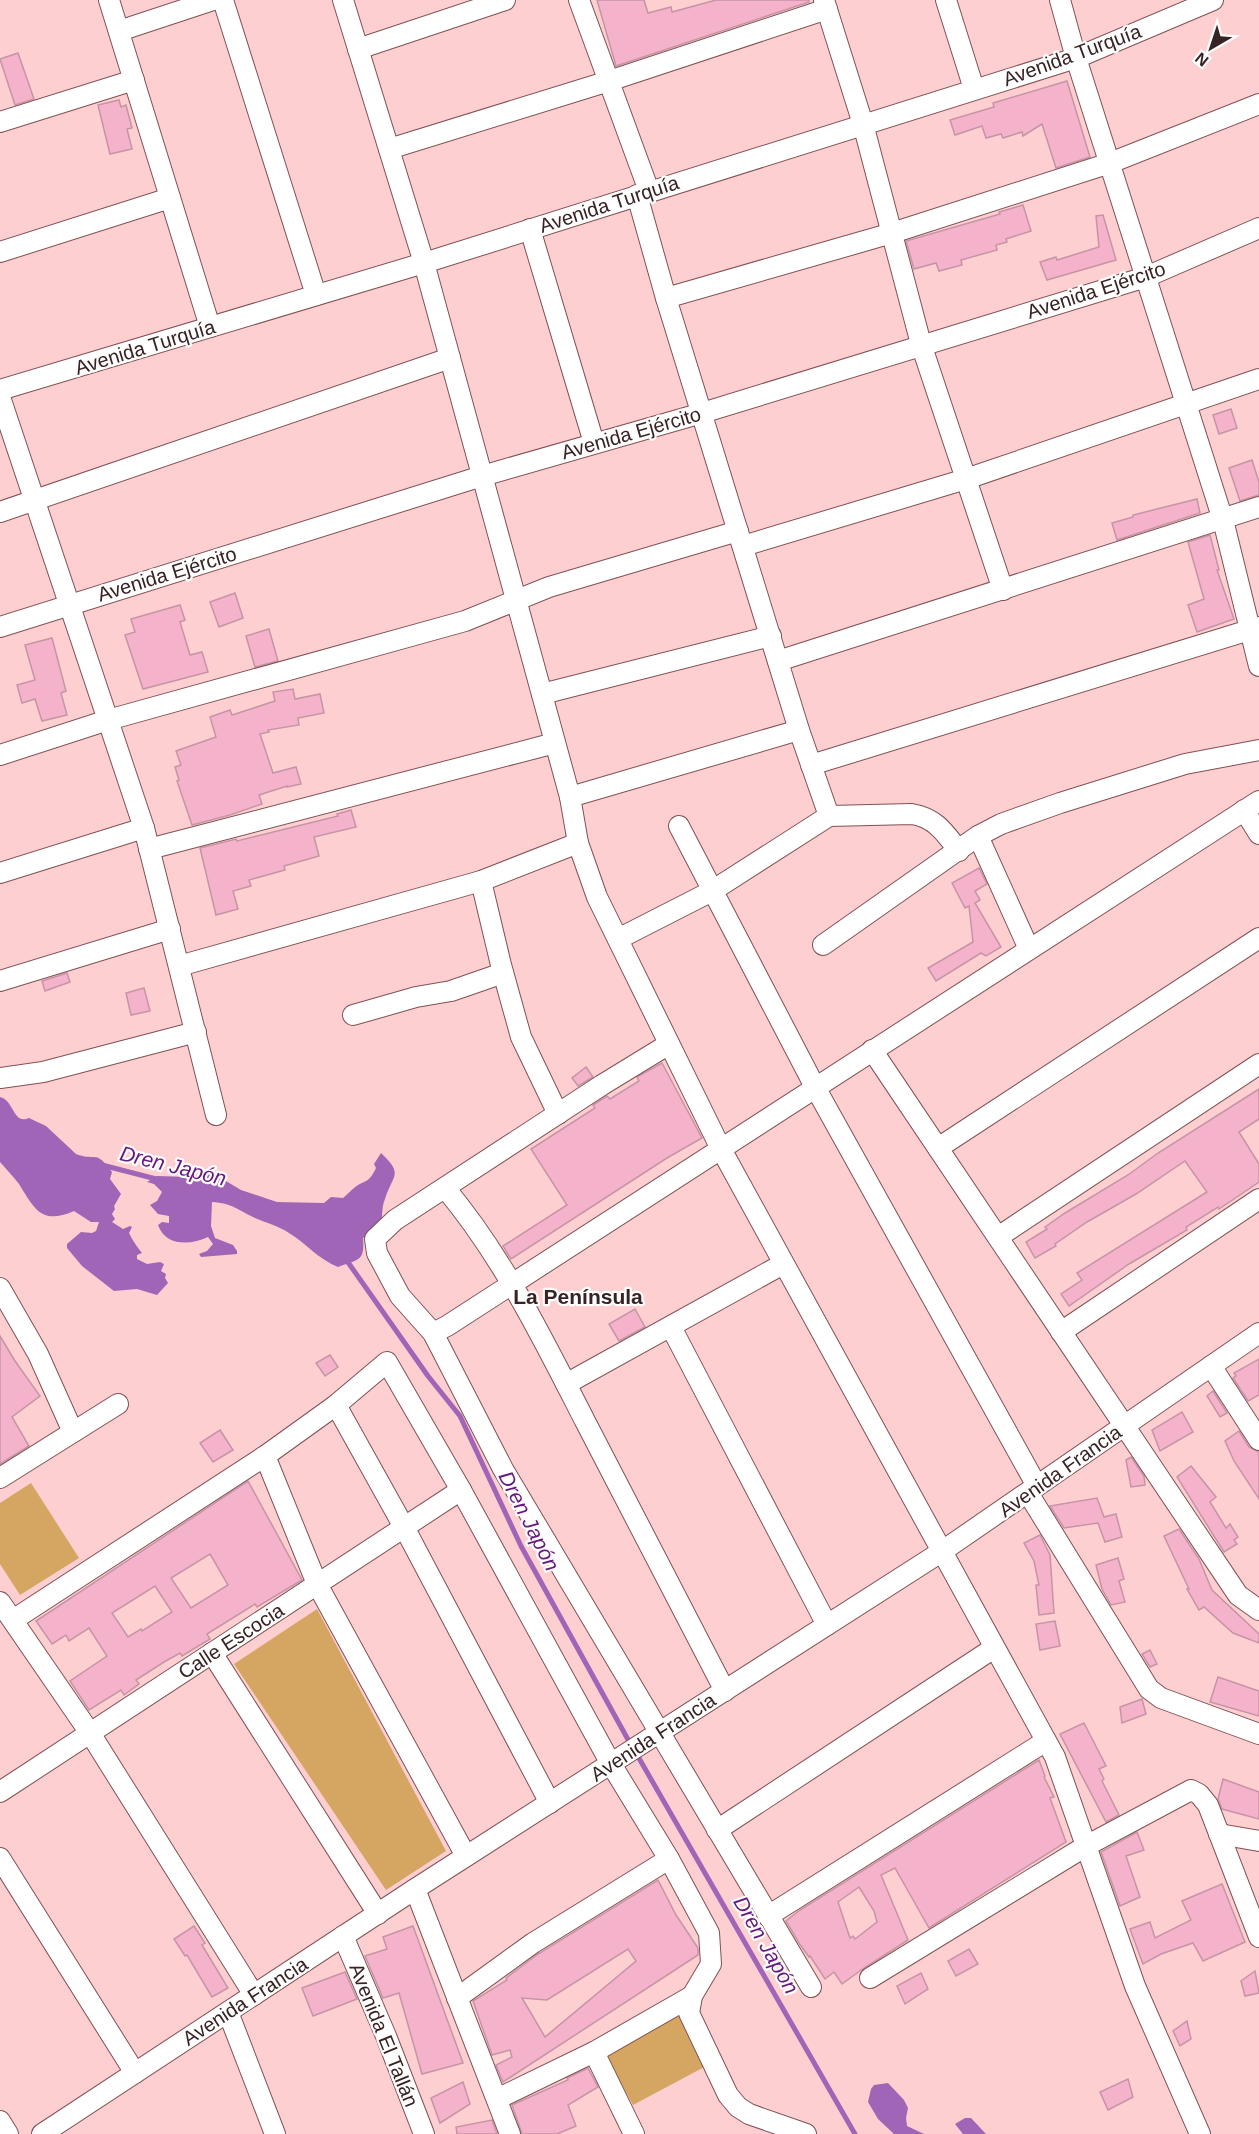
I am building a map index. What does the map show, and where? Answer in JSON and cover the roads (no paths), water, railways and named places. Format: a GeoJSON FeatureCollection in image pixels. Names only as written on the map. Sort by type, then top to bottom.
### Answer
{"type":"FeatureCollection","features":[{"type":"Feature","properties":{"kind":"street"},"geometry":{"type":"LineString","coordinates":[[109,0],[210,327]]}},
{"type":"Feature","properties":{"kind":"street"},"geometry":{"type":"LineString","coordinates":[[119,31],[213,0]]}},
{"type":"Feature","properties":{"kind":"street"},"geometry":{"type":"LineString","coordinates":[[223,0],[316,295]]}},
{"type":"Feature","properties":{"kind":"street"},"geometry":{"type":"LineString","coordinates":[[343,0],[424,262],[570,797],[578,843],[597,897],[721,1149],[1055,1757],[1135,1986],[1200,2134]]}},
{"type":"Feature","properties":{"kind":"street"},"geometry":{"type":"LineString","coordinates":[[358,49],[462,7],[505,0]]}},
{"type":"Feature","properties":{"kind":"street"},"geometry":{"type":"LineString","coordinates":[[579,0],[609,81],[643,193],[666,298],[778,661],[829,816]]}},
{"type":"Feature","properties":{"kind":"street"},"geometry":{"type":"LineString","coordinates":[[946,0],[974,89]]}},
{"type":"Feature","properties":{"kind":"street"},"geometry":{"type":"LineString","coordinates":[[1060,0],[1076,58],[1223,520],[1254,628],[1259,666]]}},
{"type":"Feature","properties":{"kind":"street","name":"Avenida Turquía"},"geometry":{"type":"LineString","coordinates":[[0,390],[424,262],[1076,58],[1213,0]]}},
{"type":"Feature","properties":{"kind":"street"},"geometry":{"type":"LineString","coordinates":[[389,149],[609,81],[826,5],[863,124],[921,345],[1003,590]]}},
{"type":"Feature","properties":{"kind":"street"},"geometry":{"type":"LineString","coordinates":[[0,122],[134,80]]}},
{"type":"Feature","properties":{"kind":"street"},"geometry":{"type":"LineString","coordinates":[[666,298],[892,233],[1110,163],[1259,104]]}},
{"type":"Feature","properties":{"kind":"street"},"geometry":{"type":"LineString","coordinates":[[0,252],[170,198]]}},
{"type":"Feature","properties":{"kind":"street","name":"Avenida Ejército"},"geometry":{"type":"LineString","coordinates":[[0,627],[482,476],[702,413],[1146,277],[1259,228]]}},
{"type":"Feature","properties":{"kind":"street"},"geometry":{"type":"LineString","coordinates":[[530,229],[594,443]]}},
{"type":"Feature","properties":{"kind":"street"},"geometry":{"type":"LineString","coordinates":[[0,512],[450,358]]}},
{"type":"Feature","properties":{"kind":"street"},"geometry":{"type":"LineString","coordinates":[[0,755],[108,720],[465,621],[549,587],[966,479],[1259,379]]}},
{"type":"Feature","properties":{"kind":"street"},"geometry":{"type":"LineString","coordinates":[[0,397],[144,828],[216,1115]]}},
{"type":"Feature","properties":{"kind":"street"},"geometry":{"type":"LineString","coordinates":[[778,661],[1259,507]]}},
{"type":"Feature","properties":{"kind":"street"},"geometry":{"type":"LineString","coordinates":[[812,765],[1254,628]]}},
{"type":"Feature","properties":{"kind":"street"},"geometry":{"type":"LineString","coordinates":[[542,694],[771,636]]}},
{"type":"Feature","properties":{"kind":"street"},"geometry":{"type":"LineString","coordinates":[[570,797],[800,730]]}},
{"type":"Feature","properties":{"kind":"street"},"geometry":{"type":"LineString","coordinates":[[149,849],[555,742]]}},
{"type":"Feature","properties":{"kind":"street"},"geometry":{"type":"LineString","coordinates":[[823,945],[978,837],[1001,824],[1185,764],[1259,750]]}},
{"type":"Feature","properties":{"kind":"street"},"geometry":{"type":"LineString","coordinates":[[433,1333],[1252,805],[1259,834]]}},
{"type":"Feature","properties":{"kind":"street"},"geometry":{"type":"LineString","coordinates":[[618,939],[712,891],[829,816],[912,814],[924,816],[939,825],[959,851]]}},
{"type":"Feature","properties":{"kind":"street"},"geometry":{"type":"LineString","coordinates":[[679,826],[815,1087],[1033,1489],[1149,1689],[1161,1698],[1259,1734]]}},
{"type":"Feature","properties":{"kind":"street"},"geometry":{"type":"LineString","coordinates":[[0,873],[144,828]]}},
{"type":"Feature","properties":{"kind":"street"},"geometry":{"type":"LineString","coordinates":[[978,837],[1029,949]]}},
{"type":"Feature","properties":{"kind":"street"},"geometry":{"type":"LineString","coordinates":[[179,966],[480,881],[578,843]]}},
{"type":"Feature","properties":{"kind":"street"},"geometry":{"type":"LineString","coordinates":[[480,881],[521,1037],[558,1114]]}},
{"type":"Feature","properties":{"kind":"street"},"geometry":{"type":"LineString","coordinates":[[0,981],[170,929]]}},
{"type":"Feature","properties":{"kind":"street"},"geometry":{"type":"LineString","coordinates":[[938,1148],[1259,938]]}},
{"type":"Feature","properties":{"kind":"street"},"geometry":{"type":"LineString","coordinates":[[353,1016],[416,997],[451,991],[503,973]]}},
{"type":"Feature","properties":{"kind":"street"},"geometry":{"type":"LineString","coordinates":[[0,1078],[44,1072],[196,1032]]}},
{"type":"Feature","properties":{"kind":"street"},"geometry":{"type":"LineString","coordinates":[[669,1044],[395,1220],[375,1239],[377,1253],[400,1296],[433,1333],[503,1469],[654,1736],[717,1830],[811,1987]]}},
{"type":"Feature","properties":{"kind":"street"},"geometry":{"type":"LineString","coordinates":[[872,1050],[1238,1595],[1259,1610]]}},
{"type":"Feature","properties":{"kind":"street"},"geometry":{"type":"LineString","coordinates":[[998,1237],[1259,1064]]}},
{"type":"Feature","properties":{"kind":"street"},"geometry":{"type":"LineString","coordinates":[[445,1188],[471,1219],[511,1284],[566,1384],[724,1691]]}},
{"type":"Feature","properties":{"kind":"street"},"geometry":{"type":"LineString","coordinates":[[1061,1332],[1259,1198]]}},
{"type":"Feature","properties":{"kind":"street"},"geometry":{"type":"LineString","coordinates":[[566,1384],[783,1264]]}},
{"type":"Feature","properties":{"kind":"street"},"geometry":{"type":"LineString","coordinates":[[0,1288],[38,1354],[73,1432]]}},
{"type":"Feature","properties":{"kind":"street"},"geometry":{"type":"LineString","coordinates":[[671,1327],[827,1625]]}},
{"type":"Feature","properties":{"kind":"street","name":"Avenida Francia"},"geometry":{"type":"LineString","coordinates":[[42,2134],[415,1889],[941,1552],[1259,1333]]}},
{"type":"Feature","properties":{"kind":"street"},"geometry":{"type":"LineString","coordinates":[[13,1620],[265,1456],[336,1405],[387,1362],[615,1761],[709,1933],[711,1964],[692,1995],[689,2013],[728,2095],[738,2107],[749,2114],[806,2134]]}},
{"type":"Feature","properties":{"kind":"street"},"geometry":{"type":"LineString","coordinates":[[1211,1366],[1259,1440]]}},
{"type":"Feature","properties":{"kind":"street"},"geometry":{"type":"LineString","coordinates":[[0,1478],[118,1404]]}},
{"type":"Feature","properties":{"kind":"street"},"geometry":{"type":"LineString","coordinates":[[336,1405],[404,1527],[550,1803]]}},
{"type":"Feature","properties":{"kind":"street"},"geometry":{"type":"LineString","coordinates":[[265,1456],[317,1584],[466,1857]]}},
{"type":"Feature","properties":{"kind":"street","name":"Calle Escocia"},"geometry":{"type":"LineString","coordinates":[[0,1792],[461,1490]]}},
{"type":"Feature","properties":{"kind":"street"},"geometry":{"type":"LineString","coordinates":[[0,1602],[90,1733],[254,1995]]}},
{"type":"Feature","properties":{"kind":"street"},"geometry":{"type":"LineString","coordinates":[[717,1830],[994,1648]]}},
{"type":"Feature","properties":{"kind":"street"},"geometry":{"type":"LineString","coordinates":[[212,1653],[378,1914]]}},
{"type":"Feature","properties":{"kind":"street"},"geometry":{"type":"LineString","coordinates":[[768,1916],[1046,1741]]}},
{"type":"Feature","properties":{"kind":"street"},"geometry":{"type":"LineString","coordinates":[[870,1978],[1086,1846],[1191,1790],[1208,1805],[1259,1937]]}},
{"type":"Feature","properties":{"kind":"street"},"geometry":{"type":"LineString","coordinates":[[1219,1834],[1259,1841]]}},
{"type":"Feature","properties":{"kind":"street"},"geometry":{"type":"LineString","coordinates":[[0,1858],[135,2073]]}},
{"type":"Feature","properties":{"kind":"street"},"geometry":{"type":"LineString","coordinates":[[458,1998],[532,1943],[669,1859]]}},
{"type":"Feature","properties":{"kind":"street"},"geometry":{"type":"LineString","coordinates":[[415,1889],[510,2134]]}},
{"type":"Feature","properties":{"kind":"street","name":"Avenida El Tallán"},"geometry":{"type":"LineString","coordinates":[[343,1936],[386,2036],[424,2134]]}},
{"type":"Feature","properties":{"kind":"street"},"geometry":{"type":"LineString","coordinates":[[497,2099],[594,2052],[692,1995]]}},
{"type":"Feature","properties":{"kind":"street"},"geometry":{"type":"LineString","coordinates":[[228,2012],[276,2134]]}},
{"type":"Feature","properties":{"kind":"street"},"geometry":{"type":"LineString","coordinates":[[594,2052],[633,2134]]}},
{"type":"Feature","properties":{"kind":"street"},"geometry":{"type":"LineString","coordinates":[[0,2121],[8,2134]]}},
{"type":"Feature","properties":{"kind":"waterway","name":"Dren Japón"},"geometry":{"type":"LineString","coordinates":[[102,1165],[160,1180]]}},
{"type":"Feature","properties":{"kind":"waterway","name":"Dren Japón"},"geometry":{"type":"LineString","coordinates":[[345,1258],[428,1376],[460,1416],[521,1546],[631,1745]]}},
{"type":"Feature","properties":{"kind":"waterway","name":"Dren Japón"},"geometry":{"type":"LineString","coordinates":[[636,1753],[855,2134]]}},
{"type":"Feature","properties":{"kind":"district","name":"La Península"},"geometry":{"type":"Point","coordinates":[578,1297]}}]}
